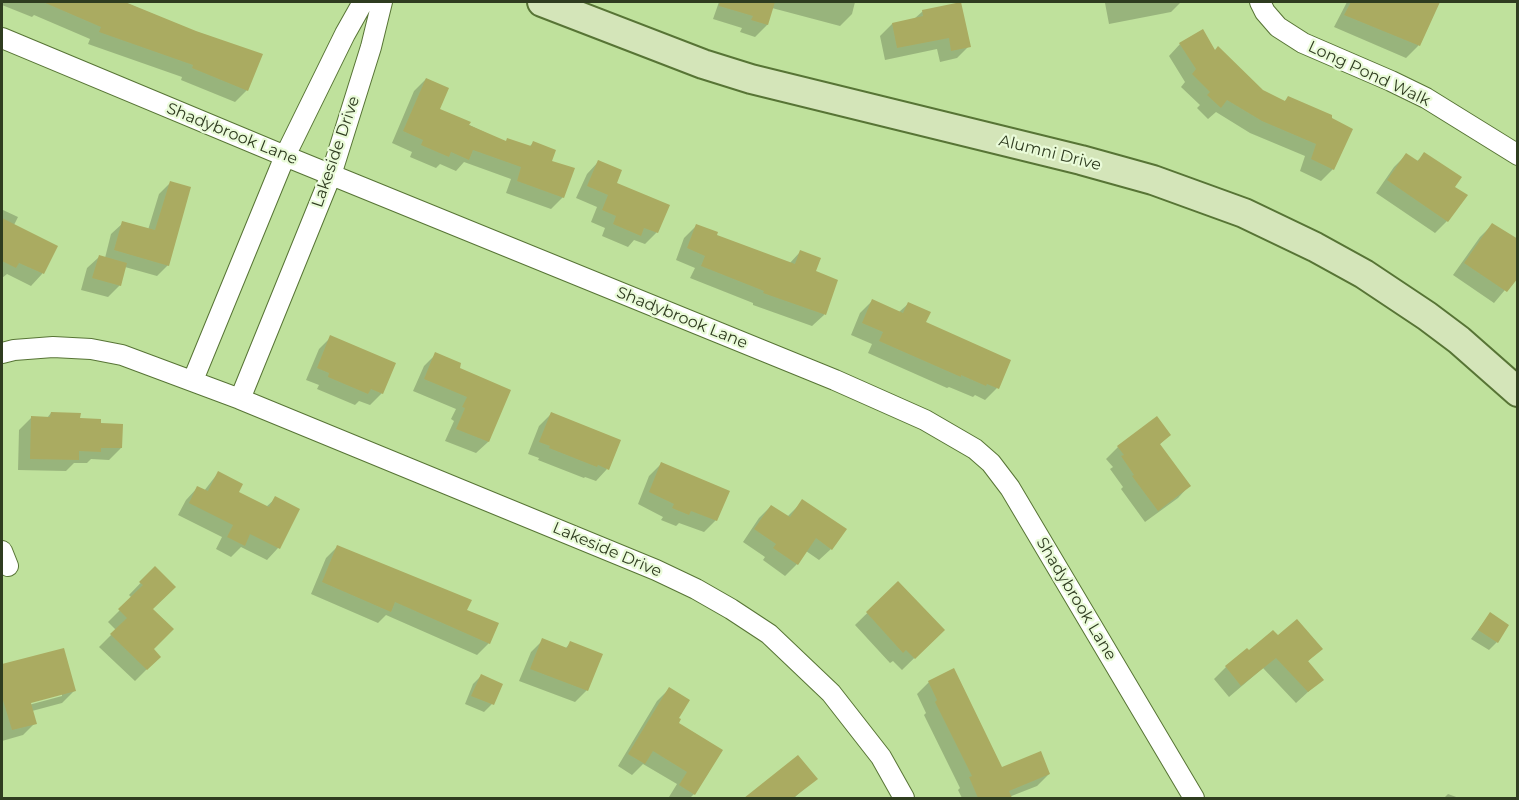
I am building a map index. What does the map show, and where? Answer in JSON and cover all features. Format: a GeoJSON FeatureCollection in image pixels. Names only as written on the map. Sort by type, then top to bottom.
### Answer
{"type":"FeatureCollection","features":[{"type":"Feature","properties":{"kind":"main road","name":"Alumni Drive"},"geometry":{"type":"LineString","coordinates":[[542,2],[693,60],[752,79],[1091,163],[1153,180],[1244,213],[1315,247],[1364,274],[1459,340],[1518,392]]}},
{"type":"Feature","properties":{"kind":"street"},"geometry":{"type":"LineString","coordinates":[[193,380],[285,156],[363,2]]}},
{"type":"Feature","properties":{"kind":"street","name":"Lakeside Drive"},"geometry":{"type":"LineString","coordinates":[[240,399],[331,175],[371,47],[382,2]]}},
{"type":"Feature","properties":{"kind":"street","name":"Long Pond Walk"},"geometry":{"type":"LineString","coordinates":[[1260,2],[1278,27],[1303,43],[1426,98],[1517,154]]}},
{"type":"Feature","properties":{"kind":"street","name":"Shadybrook Lane"},"geometry":{"type":"LineString","coordinates":[[2,38],[835,380],[925,420],[975,449],[992,463],[1010,488],[1194,798]]}},
{"type":"Feature","properties":{"kind":"street","name":"Lakeside Drive"},"geometry":{"type":"LineString","coordinates":[[2,353],[53,347],[91,349],[122,355],[240,399],[656,570],[696,589],[769,634],[831,693],[881,757],[904,798]]}},
{"type":"Feature","properties":{"kind":"building"},"geometry":{"type":"Polygon","coordinates":[[[43,2],[125,2],[196,31],[263,54],[248,91],[192,68],[193,65],[99,32],[101,27],[43,2]]]}},
{"type":"Feature","properties":{"kind":"building"},"geometry":{"type":"Polygon","coordinates":[[[720,2],[775,2],[768,25],[751,20],[753,16],[719,6],[720,2]]]}},
{"type":"Feature","properties":{"kind":"building"},"geometry":{"type":"Polygon","coordinates":[[[961,2],[971,47],[951,51],[949,38],[897,48],[892,23],[923,16],[922,10],[961,2]]]}},
{"type":"Feature","properties":{"kind":"building"},"geometry":{"type":"Polygon","coordinates":[[[1351,2],[1440,2],[1420,46],[1344,15],[1351,2]]]}},
{"type":"Feature","properties":{"kind":"building"},"geometry":{"type":"Polygon","coordinates":[[[1203,29],[1215,50],[1218,46],[1263,90],[1285,101],[1288,96],[1332,115],[1332,118],[1353,129],[1334,170],[1311,159],[1316,144],[1262,121],[1227,100],[1221,108],[1207,95],[1210,92],[1192,74],[1196,69],[1179,43],[1203,29]]]}},
{"type":"Feature","properties":{"kind":"building"},"geometry":{"type":"Polygon","coordinates":[[[426,78],[449,88],[440,109],[471,122],[469,125],[506,141],[507,138],[531,146],[533,141],[556,150],[552,161],[575,168],[564,198],[517,181],[521,167],[473,150],[469,160],[451,152],[449,157],[421,145],[423,140],[403,131],[426,78]]]}},
{"type":"Feature","properties":{"kind":"building"},"geometry":{"type":"Polygon","coordinates":[[[1424,152],[1462,177],[1455,187],[1468,195],[1448,222],[1387,180],[1406,153],[1418,161],[1424,152]]]}},
{"type":"Feature","properties":{"kind":"building"},"geometry":{"type":"Polygon","coordinates":[[[598,160],[622,170],[617,183],[670,205],[658,233],[644,228],[641,236],[613,224],[616,216],[602,210],[608,195],[587,186],[598,160]]]}},
{"type":"Feature","properties":{"kind":"building"},"geometry":{"type":"Polygon","coordinates":[[[170,181],[191,187],[169,266],[114,250],[122,221],[155,230],[170,181]]]}},
{"type":"Feature","properties":{"kind":"building"},"geometry":{"type":"Polygon","coordinates":[[[2,218],[58,246],[44,274],[19,263],[16,268],[2,261],[2,218]]]}},
{"type":"Feature","properties":{"kind":"building"},"geometry":{"type":"Polygon","coordinates":[[[1492,223],[1518,239],[1518,278],[1507,292],[1464,263],[1492,223]]]}},
{"type":"Feature","properties":{"kind":"building"},"geometry":{"type":"Polygon","coordinates":[[[696,224],[718,232],[717,235],[795,264],[800,250],[821,258],[816,271],[838,280],[826,315],[763,293],[764,291],[701,266],[705,256],[687,248],[696,224]]]}},
{"type":"Feature","properties":{"kind":"building"},"geometry":{"type":"Polygon","coordinates":[[[99,255],[127,263],[121,286],[92,278],[99,255]]]}},
{"type":"Feature","properties":{"kind":"building"},"geometry":{"type":"Polygon","coordinates":[[[872,299],[903,313],[908,302],[931,312],[926,322],[1011,360],[999,389],[961,375],[961,377],[879,341],[883,332],[862,323],[872,299]]]}},
{"type":"Feature","properties":{"kind":"building"},"geometry":{"type":"Polygon","coordinates":[[[330,335],[396,363],[383,394],[371,389],[368,394],[328,377],[329,373],[317,368],[330,335]]]}},
{"type":"Feature","properties":{"kind":"building"},"geometry":{"type":"Polygon","coordinates":[[[435,352],[461,363],[460,368],[511,390],[489,442],[456,429],[467,397],[424,379],[435,352]]]}},
{"type":"Feature","properties":{"kind":"building"},"geometry":{"type":"Polygon","coordinates":[[[51,412],[81,413],[80,418],[101,419],[101,423],[123,424],[122,448],[101,448],[101,452],[79,451],[79,460],[30,459],[31,416],[50,417],[51,412]]]}},
{"type":"Feature","properties":{"kind":"building"},"geometry":{"type":"Polygon","coordinates":[[[551,412],[621,440],[609,470],[549,448],[550,446],[539,442],[551,412]]]}},
{"type":"Feature","properties":{"kind":"building"},"geometry":{"type":"Polygon","coordinates":[[[1157,416],[1171,435],[1160,444],[1191,486],[1158,511],[1132,476],[1134,475],[1117,446],[1157,416]]]}},
{"type":"Feature","properties":{"kind":"building"},"geometry":{"type":"Polygon","coordinates":[[[661,462],[730,491],[717,521],[691,511],[689,515],[672,508],[674,504],[649,492],[661,462]]]}},
{"type":"Feature","properties":{"kind":"building"},"geometry":{"type":"Polygon","coordinates":[[[218,471],[243,484],[239,492],[269,507],[275,496],[300,509],[280,549],[250,534],[245,546],[227,537],[233,525],[189,503],[197,486],[208,491],[218,471]]]}},
{"type":"Feature","properties":{"kind":"building"},"geometry":{"type":"Polygon","coordinates":[[[802,499],[847,529],[832,550],[816,538],[798,565],[773,548],[776,544],[754,529],[771,505],[790,517],[802,499]]]}},
{"type":"Feature","properties":{"kind":"building"},"geometry":{"type":"Polygon","coordinates":[[[337,545],[472,600],[467,610],[499,623],[490,644],[395,602],[391,612],[322,582],[337,545]]]}},
{"type":"Feature","properties":{"kind":"building"},"geometry":{"type":"Polygon","coordinates":[[[155,566],[176,587],[153,609],[174,629],[154,649],[161,657],[147,670],[110,634],[127,618],[118,609],[143,585],[139,582],[155,566]]]}},
{"type":"Feature","properties":{"kind":"building"},"geometry":{"type":"Polygon","coordinates":[[[898,581],[945,630],[915,659],[906,650],[903,653],[866,612],[898,581]]]}},
{"type":"Feature","properties":{"kind":"building"},"geometry":{"type":"Polygon","coordinates":[[[1490,612],[1509,625],[1498,643],[1478,630],[1490,612]]]}},
{"type":"Feature","properties":{"kind":"building"},"geometry":{"type":"Polygon","coordinates":[[[1297,619],[1323,649],[1308,661],[1324,680],[1308,692],[1276,658],[1241,686],[1225,666],[1273,630],[1278,635],[1297,619]]]}},
{"type":"Feature","properties":{"kind":"building"},"geometry":{"type":"Polygon","coordinates":[[[542,638],[567,648],[570,641],[603,654],[588,691],[530,669],[542,638]]]}},
{"type":"Feature","properties":{"kind":"building"},"geometry":{"type":"Polygon","coordinates":[[[64,648],[76,691],[31,703],[37,724],[12,730],[2,697],[2,664],[64,648]]]}},
{"type":"Feature","properties":{"kind":"building"},"geometry":{"type":"Polygon","coordinates":[[[954,668],[1002,767],[1041,751],[1050,774],[1009,791],[1012,798],[978,798],[969,777],[972,776],[935,702],[937,700],[928,681],[954,668]]]}},
{"type":"Feature","properties":{"kind":"building"},"geometry":{"type":"Polygon","coordinates":[[[481,674],[503,684],[494,705],[471,696],[481,674]]]}},
{"type":"Feature","properties":{"kind":"building"},"geometry":{"type":"Polygon","coordinates":[[[669,687],[690,700],[679,718],[681,719],[679,723],[723,750],[695,795],[679,785],[687,772],[653,751],[645,764],[628,754],[669,687]]]}},
{"type":"Feature","properties":{"kind":"building"},"geometry":{"type":"Polygon","coordinates":[[[798,755],[818,779],[793,798],[744,798],[798,755]]]}}]}
